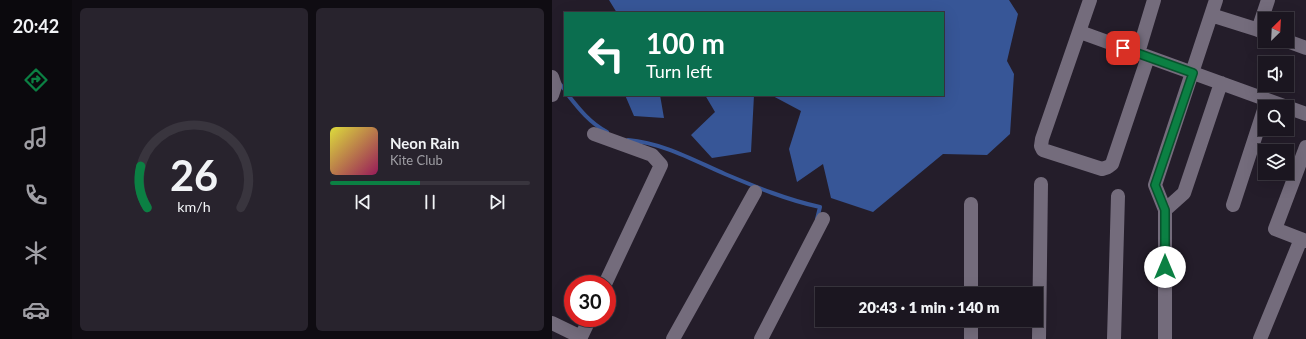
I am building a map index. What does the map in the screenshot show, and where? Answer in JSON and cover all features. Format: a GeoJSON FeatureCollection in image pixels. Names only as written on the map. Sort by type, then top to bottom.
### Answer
{"type":"FeatureCollection","features":[{"type":"Feature","properties":{"kind":"street"},"geometry":{"type":"LineString","coordinates":[[1090,0],[1042,139],[1041,146],[1043,150],[1102,168],[1108,167],[1112,164],[1142,55],[1154,0]]}},
{"type":"Feature","properties":{"kind":"street"},"geometry":{"type":"LineString","coordinates":[[1165,339],[1165,210],[1155,185],[1216,0]]}},
{"type":"Feature","properties":{"kind":"street"},"geometry":{"type":"LineString","coordinates":[[1265,12],[1268,0]]}},
{"type":"Feature","properties":{"kind":"street"},"geometry":{"type":"LineString","coordinates":[[1211,15],[1258,30]]}},
{"type":"Feature","properties":{"kind":"street"},"geometry":{"type":"LineString","coordinates":[[1080,32],[1221,83],[1258,101]]}},
{"type":"Feature","properties":{"kind":"street"},"geometry":{"type":"LineString","coordinates":[[1294,44],[1306,48]]}},
{"type":"Feature","properties":{"kind":"street"},"geometry":{"type":"LineString","coordinates":[[552,77],[555,86],[552,95]]}},
{"type":"Feature","properties":{"kind":"street"},"geometry":{"type":"LineString","coordinates":[[1165,210],[1184,193],[1221,83]]}},
{"type":"Feature","properties":{"kind":"street"},"geometry":{"type":"LineString","coordinates":[[1294,109],[1305,111]]}},
{"type":"Feature","properties":{"kind":"street"},"geometry":{"type":"LineString","coordinates":[[1233,206],[1258,129]]}},
{"type":"Feature","properties":{"kind":"street"},"geometry":{"type":"LineString","coordinates":[[594,134],[652,155],[661,165],[610,275]]}},
{"type":"Feature","properties":{"kind":"street"},"geometry":{"type":"LineString","coordinates":[[1260,339],[1303,240],[1275,229],[1306,147]]}},
{"type":"Feature","properties":{"kind":"street"},"geometry":{"type":"LineString","coordinates":[[1039,339],[1041,184]]}},
{"type":"Feature","properties":{"kind":"street"},"geometry":{"type":"LineString","coordinates":[[673,339],[755,192]]}},
{"type":"Feature","properties":{"kind":"street"},"geometry":{"type":"LineString","coordinates":[[1114,339],[1118,196]]}},
{"type":"Feature","properties":{"kind":"street"},"geometry":{"type":"LineString","coordinates":[[971,204],[971,287]]}},
{"type":"Feature","properties":{"kind":"street"},"geometry":{"type":"LineString","coordinates":[[761,339],[824,219]]}},
{"type":"Feature","properties":{"kind":"street"},"geometry":{"type":"LineString","coordinates":[[552,323],[580,338],[586,327]]}},
{"type":"Feature","properties":{"kind":"street"},"geometry":{"type":"LineString","coordinates":[[971,327],[971,339]]}},
{"type":"Feature","properties":{"kind":"water"},"geometry":{"type":"Polygon","coordinates":[[[609,0],[1009,0],[1018,14],[1007,61],[1014,74],[1010,134],[987,155],[943,154],[873,212],[831,198],[823,164],[797,182],[789,149],[801,111],[773,96],[944,96],[944,12],[616,12],[609,0]]]}},
{"type":"Feature","properties":{"kind":"water"},"geometry":{"type":"Polygon","coordinates":[[[625,96],[660,96],[664,118],[634,116],[625,96]]]}},
{"type":"Feature","properties":{"kind":"water"},"geometry":{"type":"Polygon","coordinates":[[[706,96],[754,96],[751,152],[712,158],[691,135],[715,112],[706,96]]]}},
{"type":"Feature","properties":{"kind":"waterway"},"geometry":{"type":"LineString","coordinates":[[559,83],[564,89]]}},
{"type":"Feature","properties":{"kind":"waterway"},"geometry":{"type":"LineString","coordinates":[[569,96],[590,120],[607,132]]}},
{"type":"Feature","properties":{"kind":"waterway"},"geometry":{"type":"LineString","coordinates":[[628,140],[666,148],[760,188],[796,201],[820,207],[817,219]]}},
{"type":"Feature","properties":{"kind":"route"},"geometry":{"type":"LineString","coordinates":[[1123,48],[1193,73],[1155,185],[1165,210],[1165,267]]}}]}
